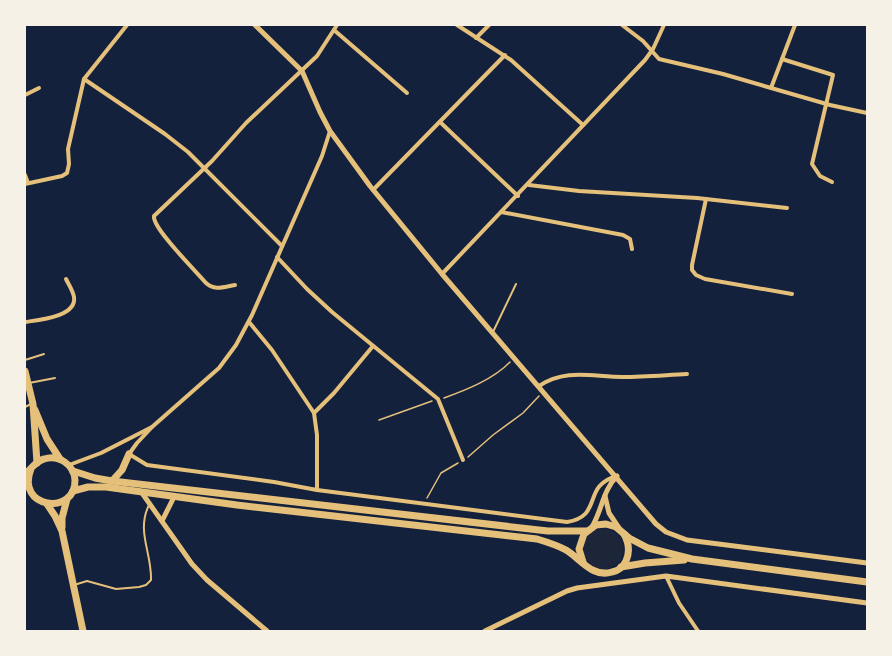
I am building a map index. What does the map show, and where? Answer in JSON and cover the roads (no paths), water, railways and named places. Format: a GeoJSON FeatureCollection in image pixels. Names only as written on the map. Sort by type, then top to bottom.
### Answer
{"type":"FeatureCollection","features":[{"type":"Feature","properties":{"kind":"main road"},"geometry":{"type":"LineString","coordinates":[[25,371],[33,404],[47,439],[60,459],[71,468],[95,478],[548,530],[589,529],[606,524],[648,548],[692,559],[867,582]]}},
{"type":"Feature","properties":{"kind":"main road"},"geometry":{"type":"LineString","coordinates":[[33,404],[37,463]]}},
{"type":"Feature","properties":{"kind":"main road"},"geometry":{"type":"LineString","coordinates":[[112,481],[122,470],[130,454]]}},
{"type":"Feature","properties":{"kind":"main road"},"geometry":{"type":"LineString","coordinates":[[25,474],[44,459],[60,459]]}},
{"type":"Feature","properties":{"kind":"main road"},"geometry":{"type":"LineString","coordinates":[[71,468],[75,484],[73,491],[67,499],[62,518],[62,531],[83,631]]}},
{"type":"Feature","properties":{"kind":"main road"},"geometry":{"type":"LineString","coordinates":[[31,469],[28,484],[35,497]]}},
{"type":"Feature","properties":{"kind":"main road"},"geometry":{"type":"LineString","coordinates":[[73,491],[96,486],[415,527],[537,539],[558,546],[591,570],[606,574],[614,572],[621,567],[640,563],[692,559]]}},
{"type":"Feature","properties":{"kind":"main road"},"geometry":{"type":"LineString","coordinates":[[25,494],[35,497],[47,504],[62,531]]}},
{"type":"Feature","properties":{"kind":"main road"},"geometry":{"type":"LineString","coordinates":[[47,504],[58,504],[67,499]]}},
{"type":"Feature","properties":{"kind":"main road"},"geometry":{"type":"LineString","coordinates":[[584,564],[579,549],[581,539],[589,529]]}},
{"type":"Feature","properties":{"kind":"main road"},"geometry":{"type":"LineString","coordinates":[[621,567],[628,554],[628,544],[622,532]]}},
{"type":"Feature","properties":{"kind":"street"},"geometry":{"type":"LineString","coordinates":[[25,175],[26,184],[62,176],[67,173],[69,164],[68,149],[84,79],[127,25]]}},
{"type":"Feature","properties":{"kind":"street"},"geometry":{"type":"LineString","coordinates":[[255,25],[302,71],[330,131],[373,190],[442,274],[656,524],[666,532],[676,537],[867,563]]}},
{"type":"Feature","properties":{"kind":"street"},"geometry":{"type":"LineString","coordinates":[[234,285],[216,289],[211,288],[161,232],[154,219],[156,213],[204,168],[246,123],[302,71],[321,51],[337,25]]}},
{"type":"Feature","properties":{"kind":"street"},"geometry":{"type":"LineString","coordinates":[[457,25],[504,55],[583,125]]}},
{"type":"Feature","properties":{"kind":"street"},"geometry":{"type":"LineString","coordinates":[[476,38],[489,25]]}},
{"type":"Feature","properties":{"kind":"street"},"geometry":{"type":"LineString","coordinates":[[622,25],[646,44],[651,52],[662,60],[867,114]]}},
{"type":"Feature","properties":{"kind":"street"},"geometry":{"type":"LineString","coordinates":[[442,274],[529,185],[651,52],[664,25]]}},
{"type":"Feature","properties":{"kind":"street"},"geometry":{"type":"LineString","coordinates":[[771,88],[796,25]]}},
{"type":"Feature","properties":{"kind":"street"},"geometry":{"type":"LineString","coordinates":[[334,30],[407,93]]}},
{"type":"Feature","properties":{"kind":"street"},"geometry":{"type":"LineString","coordinates":[[373,190],[504,55]]}},
{"type":"Feature","properties":{"kind":"street"},"geometry":{"type":"LineString","coordinates":[[782,59],[833,75],[812,164],[820,176],[832,182]]}},
{"type":"Feature","properties":{"kind":"street"},"geometry":{"type":"LineString","coordinates":[[84,79],[188,152],[282,246]]}},
{"type":"Feature","properties":{"kind":"street"},"geometry":{"type":"LineString","coordinates":[[25,95],[39,88]]}},
{"type":"Feature","properties":{"kind":"street"},"geometry":{"type":"LineString","coordinates":[[440,122],[518,196]]}},
{"type":"Feature","properties":{"kind":"street"},"geometry":{"type":"LineString","coordinates":[[330,131],[322,156],[249,322],[236,345],[218,368],[152,427],[137,443],[130,454],[139,462],[160,468],[274,482],[317,490],[568,522],[584,517],[589,511],[596,488],[602,482],[616,476]]}},
{"type":"Feature","properties":{"kind":"street"},"geometry":{"type":"LineString","coordinates":[[529,185],[579,191],[706,199],[787,208]]}},
{"type":"Feature","properties":{"kind":"street"},"geometry":{"type":"LineString","coordinates":[[706,199],[692,265],[692,270],[696,275],[705,279],[792,294]]}},
{"type":"Feature","properties":{"kind":"street"},"geometry":{"type":"LineString","coordinates":[[501,212],[623,235],[630,239],[632,249]]}},
{"type":"Feature","properties":{"kind":"street"},"geometry":{"type":"LineString","coordinates":[[277,257],[307,289],[373,346],[438,399],[463,460]]}},
{"type":"Feature","properties":{"kind":"street"},"geometry":{"type":"LineString","coordinates":[[25,322],[56,316],[67,312],[73,305],[74,298],[66,279]]}},
{"type":"Feature","properties":{"kind":"street"},"geometry":{"type":"LineString","coordinates":[[249,322],[291,378],[314,413],[317,435],[317,490]]}},
{"type":"Feature","properties":{"kind":"street"},"geometry":{"type":"LineString","coordinates":[[314,413],[334,393],[373,346]]}},
{"type":"Feature","properties":{"kind":"street"},"geometry":{"type":"LineString","coordinates":[[540,388],[553,378],[562,376],[586,374],[621,377],[687,374]]}},
{"type":"Feature","properties":{"kind":"street"},"geometry":{"type":"LineString","coordinates":[[71,468],[152,427]]}},
{"type":"Feature","properties":{"kind":"street"},"geometry":{"type":"LineString","coordinates":[[589,529],[599,513],[607,488],[616,476]]}},
{"type":"Feature","properties":{"kind":"street"},"geometry":{"type":"LineString","coordinates":[[142,493],[192,564],[207,580],[267,631]]}},
{"type":"Feature","properties":{"kind":"street"},"geometry":{"type":"LineString","coordinates":[[605,495],[609,513],[622,532]]}},
{"type":"Feature","properties":{"kind":"street"},"geometry":{"type":"LineString","coordinates":[[162,521],[174,497]]}},
{"type":"Feature","properties":{"kind":"street"},"geometry":{"type":"LineString","coordinates":[[606,574],[606,585]]}},
{"type":"Feature","properties":{"kind":"street"},"geometry":{"type":"LineString","coordinates":[[666,576],[679,603],[698,631]]}},
{"type":"Feature","properties":{"kind":"street"},"geometry":{"type":"LineString","coordinates":[[485,631],[567,591],[578,588],[666,576],[867,603]]}},
{"type":"Feature","properties":{"kind":"lane"},"geometry":{"type":"LineString","coordinates":[[493,333],[516,284]]}},
{"type":"Feature","properties":{"kind":"lane"},"geometry":{"type":"LineString","coordinates":[[25,360],[44,354]]}},
{"type":"Feature","properties":{"kind":"lane"},"geometry":{"type":"LineString","coordinates":[[28,383],[54,378]]}},
{"type":"Feature","properties":{"kind":"lane"},"geometry":{"type":"LineString","coordinates":[[25,407],[33,404]]}},
{"type":"Feature","properties":{"kind":"lane"},"geometry":{"type":"LineString","coordinates":[[73,585],[87,581],[116,589],[139,587],[146,585],[151,580],[143,532],[145,515],[149,504]]}}]}
